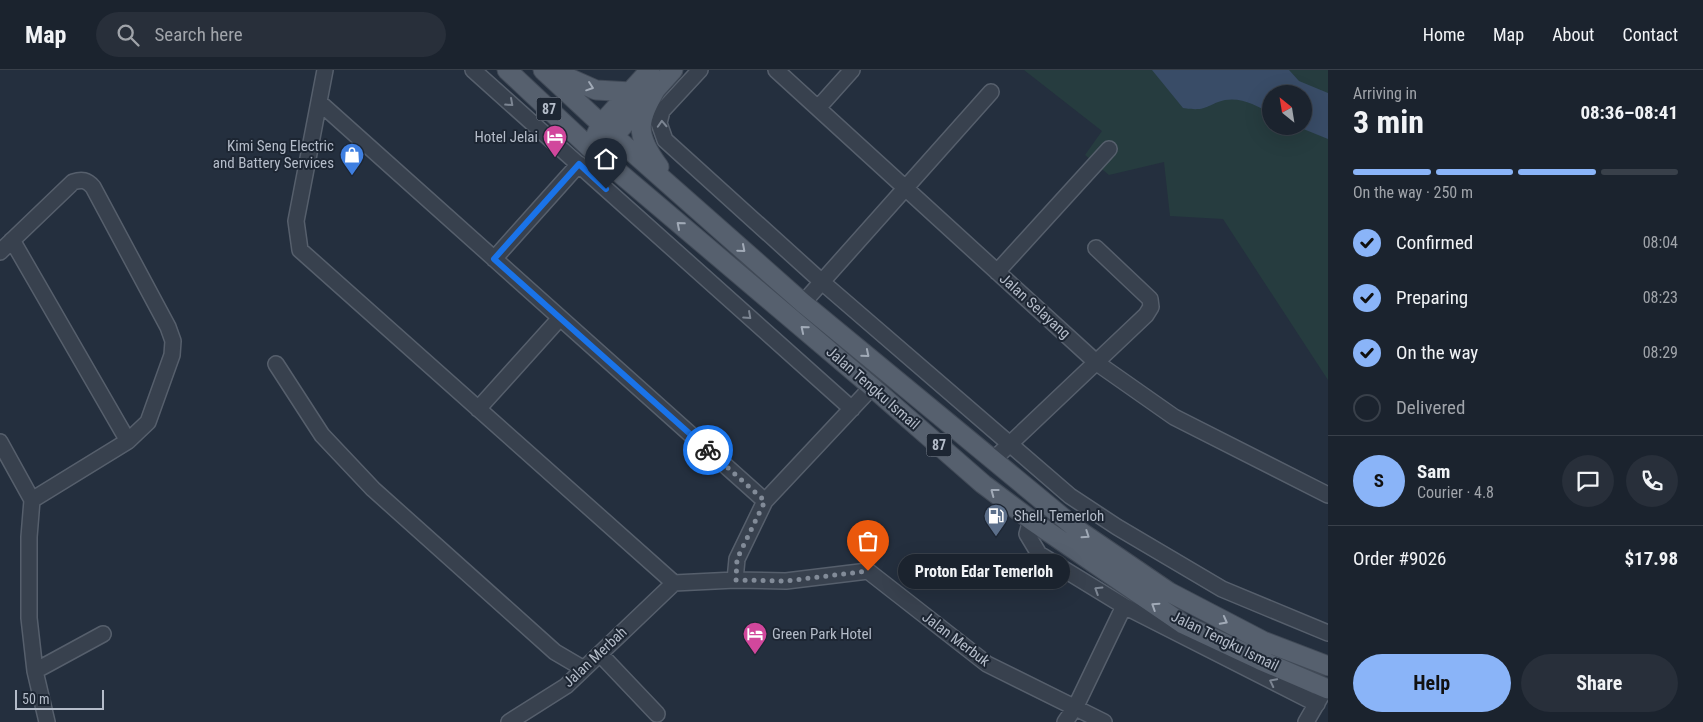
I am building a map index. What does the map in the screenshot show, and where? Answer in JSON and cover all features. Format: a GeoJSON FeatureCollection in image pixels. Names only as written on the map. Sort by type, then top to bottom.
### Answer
{"type":"FeatureCollection","features":[{"type":"Feature","properties":{"kind":"main road","name":"Jalan Tengku Ismail"},"geometry":{"type":"LineString","coordinates":[[507,70],[590,148],[872,387],[983,484],[1031,520],[1183,624],[1260,660],[1323,693]]}},
{"type":"Feature","properties":{"kind":"main road","name":"Jalan Tengku Ismail"},"geometry":{"type":"LineString","coordinates":[[543,70],[607,130],[803,303],[1078,530],[1169,592],[1263,642],[1328,666]]}},
{"type":"Feature","properties":{"kind":"main road"},"geometry":{"type":"LineString","coordinates":[[607,130],[631,92],[654,78],[673,70]]}},
{"type":"Feature","properties":{"kind":"main road"},"geometry":{"type":"LineString","coordinates":[[559,72],[596,90],[631,92]]}},
{"type":"Feature","properties":{"kind":"main road"},"geometry":{"type":"LineString","coordinates":[[590,148],[654,78]]}},
{"type":"Feature","properties":{"kind":"main road"},"geometry":{"type":"LineString","coordinates":[[654,78],[642,115],[640,127],[642,137],[646,150],[682,197]]}},
{"type":"Feature","properties":{"kind":"main road"},"geometry":{"type":"LineString","coordinates":[[709,250],[723,232]]}},
{"type":"Feature","properties":{"kind":"street"},"geometry":{"type":"LineString","coordinates":[[325,70],[296,220],[300,250],[674,583],[736,580],[737,559],[765,501],[872,387]]}},
{"type":"Feature","properties":{"kind":"street","name":"Jalan Tengku Ismail"},"geometry":{"type":"LineString","coordinates":[[473,70],[852,409]]}},
{"type":"Feature","properties":{"kind":"street"},"geometry":{"type":"LineString","coordinates":[[700,70],[662,111],[660,123],[665,140],[689,162],[822,282],[1070,496],[1117,527],[1222,589],[1321,631]]}},
{"type":"Feature","properties":{"kind":"street","name":"Jalan Selayang"},"geometry":{"type":"LineString","coordinates":[[776,70],[1098,363],[1174,417],[1328,495]]}},
{"type":"Feature","properties":{"kind":"street"},"geometry":{"type":"LineString","coordinates":[[818,108],[852,70]]}},
{"type":"Feature","properties":{"kind":"street"},"geometry":{"type":"LineString","coordinates":[[803,303],[991,92]]}},
{"type":"Feature","properties":{"kind":"street"},"geometry":{"type":"LineString","coordinates":[[319,102],[765,501]]}},
{"type":"Feature","properties":{"kind":"street"},"geometry":{"type":"LineString","coordinates":[[997,272],[1109,150]]}},
{"type":"Feature","properties":{"kind":"street"},"geometry":{"type":"LineString","coordinates":[[494,259],[579,164]]}},
{"type":"Feature","properties":{"kind":"street"},"geometry":{"type":"LineString","coordinates":[[0,252],[73,182],[79,180],[88,181],[94,187],[168,327],[173,341],[172,355],[148,422],[128,441],[32,500]]}},
{"type":"Feature","properties":{"kind":"street"},"geometry":{"type":"LineString","coordinates":[[12,240],[128,441]]}},
{"type":"Feature","properties":{"kind":"street"},"geometry":{"type":"LineString","coordinates":[[993,460],[1098,363],[1146,315],[1151,307],[1150,299],[1096,248]]}},
{"type":"Feature","properties":{"kind":"street"},"geometry":{"type":"LineString","coordinates":[[478,409],[560,318]]}},
{"type":"Feature","properties":{"kind":"street"},"geometry":{"type":"LineString","coordinates":[[276,364],[322,434],[373,489],[556,652],[584,669]]}},
{"type":"Feature","properties":{"kind":"street"},"geometry":{"type":"LineString","coordinates":[[0,442],[32,500],[29,537],[29,618],[35,670],[47,722]]}},
{"type":"Feature","properties":{"kind":"street"},"geometry":{"type":"LineString","coordinates":[[1031,520],[1027,534],[1039,554],[1124,606],[1323,693],[1306,722]]}},
{"type":"Feature","properties":{"kind":"street","name":"Jalan Merbuk"},"geometry":{"type":"LineString","coordinates":[[736,580],[786,581],[868,571],[987,664],[1076,706],[1104,722]]}},
{"type":"Feature","properties":{"kind":"street","name":"Jalan Merbah"},"geometry":{"type":"LineString","coordinates":[[509,722],[526,718],[566,686],[674,583]]}},
{"type":"Feature","properties":{"kind":"street"},"geometry":{"type":"LineString","coordinates":[[1065,722],[1076,706],[1124,606]]}},
{"type":"Feature","properties":{"kind":"street"},"geometry":{"type":"LineString","coordinates":[[35,670],[103,634]]}},
{"type":"Feature","properties":{"kind":"street"},"geometry":{"type":"LineString","coordinates":[[600,654],[656,714]]}},
{"type":"Feature","properties":{"kind":"green space"},"geometry":{"type":"Polygon","coordinates":[[[1024,70],[1328,70],[1328,380],[1223,219],[1170,216],[1164,162],[1109,175],[1085,155],[1102,131],[1024,70]]]}},
{"type":"Feature","properties":{"kind":"water"},"geometry":{"type":"Polygon","coordinates":[[[1152,70],[1289,70],[1299,81],[1309,85],[1262,85],[1262,109],[1249,103],[1231,99],[1202,109],[1183,108],[1152,70]]]}},
{"type":"Feature","properties":{"kind":"water"},"geometry":{"type":"Polygon","coordinates":[[[1312,86],[1328,93],[1328,139],[1312,132],[1312,86]]]}},
{"type":"Feature","properties":{"kind":"way so far"},"geometry":{"type":"LineString","coordinates":[[708,450],[765,501],[737,559],[736,580],[786,581],[868,571]]}},
{"type":"Feature","properties":{"kind":"place","name":"Hotel Jelai"},"geometry":{"type":"Point","coordinates":[555,158]}},
{"type":"Feature","properties":{"kind":"place","name":"Kimi Seng Electric and Battery Services"},"geometry":{"type":"Point","coordinates":[352,176]}},
{"type":"Feature","properties":{"kind":"place","name":"Shell, Temerloh"},"geometry":{"type":"Point","coordinates":[996,537]}},
{"type":"Feature","properties":{"kind":"place","name":"Proton Edar Temerloh"},"geometry":{"type":"Point","coordinates":[868,571]}},
{"type":"Feature","properties":{"kind":"place","name":"Green Park Hotel"},"geometry":{"type":"Point","coordinates":[755,655]}},
{"type":"Feature","properties":{"kind":"route"},"geometry":{"type":"LineString","coordinates":[[606,189],[579,164],[494,259],[708,450]]}}]}
